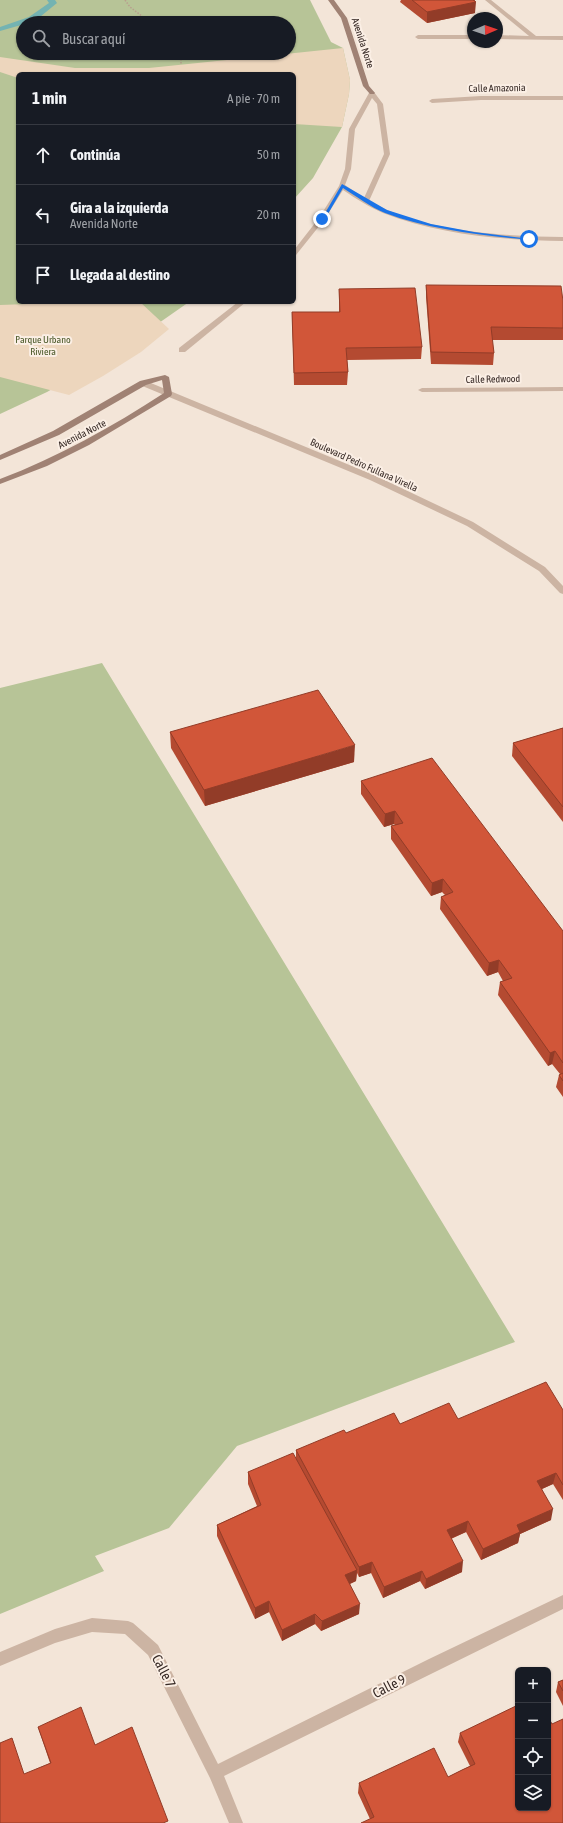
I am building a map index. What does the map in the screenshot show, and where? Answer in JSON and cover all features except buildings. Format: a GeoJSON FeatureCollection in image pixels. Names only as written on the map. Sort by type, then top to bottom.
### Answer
{"type":"FeatureCollection","features":[{"type":"Feature","properties":{"kind":"street","name":"Avenida Norte"},"geometry":{"type":"LineString","coordinates":[[332,0],[344,18],[366,86],[372,93]]}},
{"type":"Feature","properties":{"kind":"street"},"geometry":{"type":"LineString","coordinates":[[488,0],[535,38]]}},
{"type":"Feature","properties":{"kind":"street"},"geometry":{"type":"LineString","coordinates":[[418,37],[467,37]]}},
{"type":"Feature","properties":{"kind":"street"},"geometry":{"type":"LineString","coordinates":[[503,37],[563,38]]}},
{"type":"Feature","properties":{"kind":"street"},"geometry":{"type":"LineString","coordinates":[[296,252],[322,219],[342,186],[348,169],[352,129],[372,93],[380,104],[387,154],[366,201]]}},
{"type":"Feature","properties":{"kind":"street","name":"Calle Amazonia"},"geometry":{"type":"LineString","coordinates":[[432,101],[467,98],[563,98]]}},
{"type":"Feature","properties":{"kind":"street"},"geometry":{"type":"LineString","coordinates":[[342,186],[385,211],[430,225],[482,234],[529,239],[563,239]]}},
{"type":"Feature","properties":{"kind":"street"},"geometry":{"type":"LineString","coordinates":[[182,350],[240,304]]}},
{"type":"Feature","properties":{"kind":"street","name":"Avenida Norte"},"geometry":{"type":"LineString","coordinates":[[0,458],[56,433],[143,383],[165,377],[168,394],[127,421],[83,446],[0,482]]}},
{"type":"Feature","properties":{"kind":"street","name":"Boulevard Pedro Fullana Virella"},"geometry":{"type":"LineString","coordinates":[[143,383],[373,478],[470,524],[542,569],[563,591]]}},
{"type":"Feature","properties":{"kind":"street","name":"Calle Redwood"},"geometry":{"type":"LineString","coordinates":[[422,390],[563,389]]}},
{"type":"Feature","properties":{"kind":"street","name":"Calle 9"},"geometry":{"type":"LineString","coordinates":[[215,1773],[434,1664],[563,1602]]}},
{"type":"Feature","properties":{"kind":"street","name":"Calle 7"},"geometry":{"type":"LineString","coordinates":[[0,1659],[55,1636],[92,1625],[128,1628],[153,1650],[215,1773],[236,1823]]}},
{"type":"Feature","properties":{"kind":"path"},"geometry":{"type":"LineString","coordinates":[[125,0],[130,7],[142,16]]}},
{"type":"Feature","properties":{"kind":"path"},"geometry":{"type":"LineString","coordinates":[[181,60],[181,65]]}},
{"type":"Feature","properties":{"kind":"green space","name":"Parque Urbano Riviera"},"geometry":{"type":"Polygon","coordinates":[[[0,0],[310,0],[331,42],[343,48],[350,80],[349,94],[342,127],[313,178],[296,197],[296,72],[16,72],[16,304],[186,304],[123,348],[47,392],[0,414],[0,0]]]}},
{"type":"Feature","properties":{"kind":"green space"},"geometry":{"type":"Polygon","coordinates":[[[102,663],[515,1342],[237,1446],[169,1528],[95,1556],[104,1571],[0,1614],[0,688],[102,663]]]}},
{"type":"Feature","properties":{"kind":"shaded area"},"geometry":{"type":"Polygon","coordinates":[[[343,48],[350,80],[349,94],[342,127],[296,124],[296,72],[16,72],[16,77],[0,72],[0,57],[75,68],[149,68],[227,60],[296,60],[296,53],[343,48]]]}},
{"type":"Feature","properties":{"kind":"shaded area"},"geometry":{"type":"Polygon","coordinates":[[[142,304],[169,329],[141,352],[69,395],[0,377],[0,305],[142,304]]]}},
{"type":"Feature","properties":{"kind":"waterway"},"geometry":{"type":"LineString","coordinates":[[36,16],[53,3],[51,0]]}},
{"type":"Feature","properties":{"kind":"waterway"},"geometry":{"type":"LineString","coordinates":[[0,29],[16,24]]}},
{"type":"Feature","properties":{"kind":"route"},"geometry":{"type":"LineString","coordinates":[[322,219],[342,186],[385,211],[430,225],[474,234],[529,239]]}}]}
